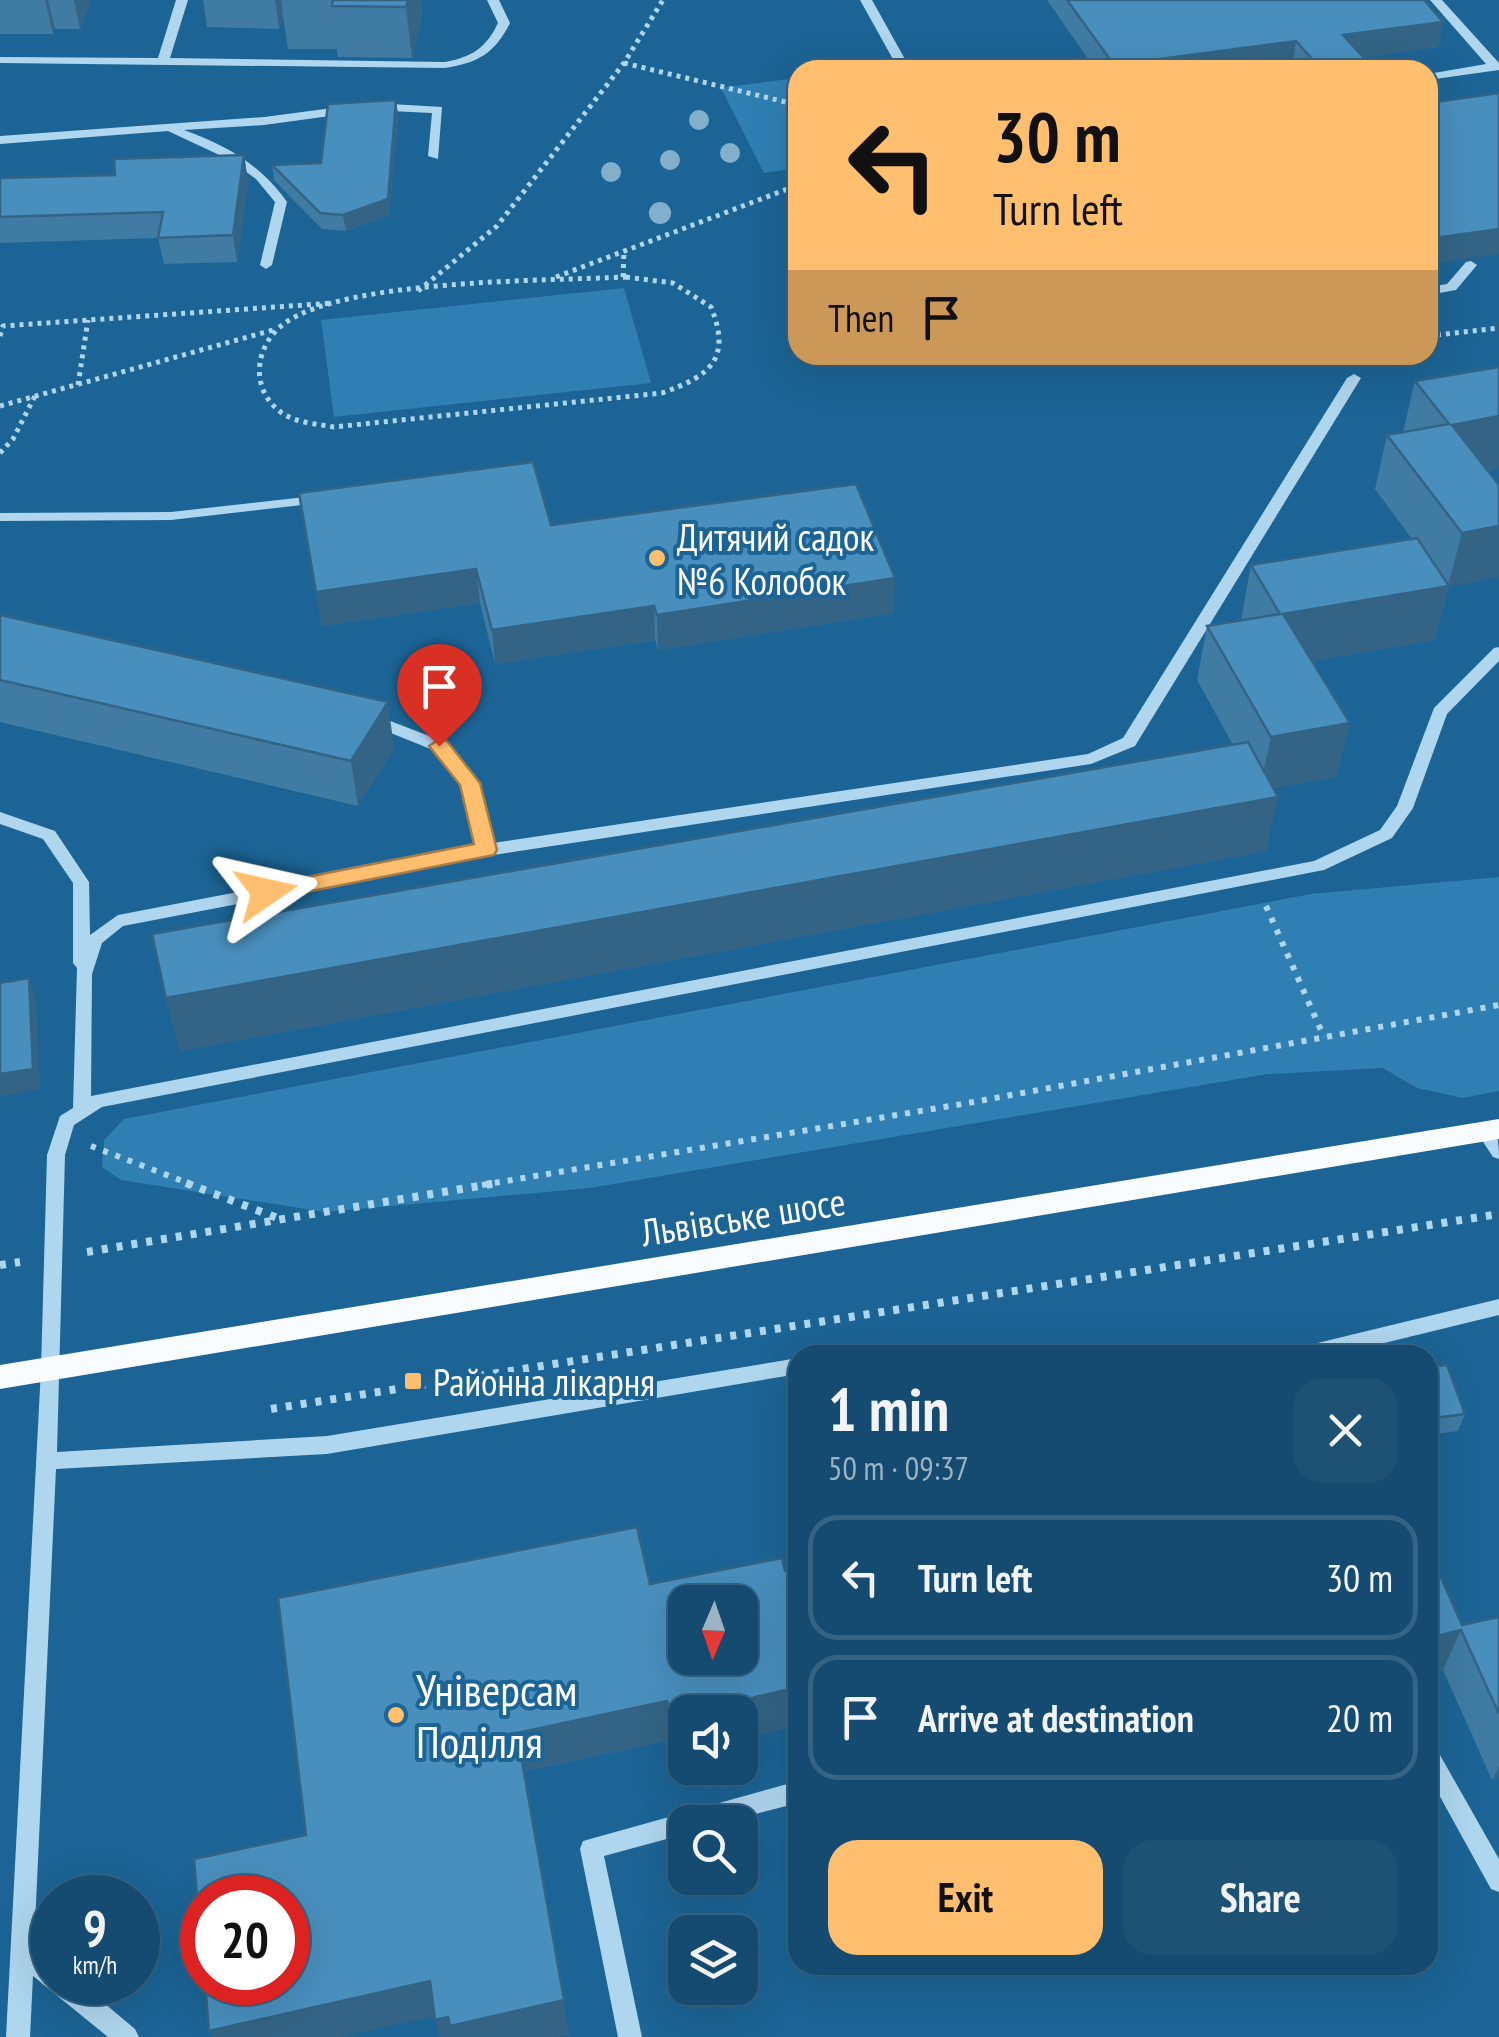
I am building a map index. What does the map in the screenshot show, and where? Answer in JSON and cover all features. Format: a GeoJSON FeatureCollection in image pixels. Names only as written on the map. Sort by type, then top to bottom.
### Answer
{"type":"FeatureCollection","features":[{"type":"Feature","properties":{"kind":"main road","name":"Львівське шосе"},"geometry":{"type":"LineString","coordinates":[[0,1377],[1494,1138]]}},
{"type":"Feature","properties":{"kind":"street"},"geometry":{"type":"LineString","coordinates":[[163,61],[182,0]]}},
{"type":"Feature","properties":{"kind":"street"},"geometry":{"type":"LineString","coordinates":[[0,60],[445,65],[470,61],[493,47],[504,23],[493,0]]}},
{"type":"Feature","properties":{"kind":"street"},"geometry":{"type":"LineString","coordinates":[[866,0],[899,60]]}},
{"type":"Feature","properties":{"kind":"street"},"geometry":{"type":"LineString","coordinates":[[1436,0],[1497,66]]}},
{"type":"Feature","properties":{"kind":"street"},"geometry":{"type":"LineString","coordinates":[[1438,75],[1497,66]]}},
{"type":"Feature","properties":{"kind":"street"},"geometry":{"type":"LineString","coordinates":[[0,140],[376,107],[431,107],[438,110],[434,156]]}},
{"type":"Feature","properties":{"kind":"street"},"geometry":{"type":"LineString","coordinates":[[164,128],[205,142],[269,182],[280,202],[266,265]]}},
{"type":"Feature","properties":{"kind":"street"},"geometry":{"type":"LineString","coordinates":[[1438,289],[1451,287],[1472,264]]}},
{"type":"Feature","properties":{"kind":"street"},"geometry":{"type":"LineString","coordinates":[[82,974],[96,940],[118,921],[486,850],[1091,760],[1129,742],[1354,378]]}},
{"type":"Feature","properties":{"kind":"street"},"geometry":{"type":"LineString","coordinates":[[0,517],[171,516],[346,496]]}},
{"type":"Feature","properties":{"kind":"street"},"geometry":{"type":"LineString","coordinates":[[18,2037],[51,1369],[56,1155],[66,1121],[98,1101],[1318,866],[1386,834],[1405,808],[1440,712],[1499,652]]}},
{"type":"Feature","properties":{"kind":"street"},"geometry":{"type":"LineString","coordinates":[[360,714],[439,746],[470,783],[486,850]]}},
{"type":"Feature","properties":{"kind":"street"},"geometry":{"type":"LineString","coordinates":[[0,818],[49,835],[81,882],[82,1110]]}},
{"type":"Feature","properties":{"kind":"street"},"geometry":{"type":"LineString","coordinates":[[1344,1345],[1499,1308]]}},
{"type":"Feature","properties":{"kind":"street"},"geometry":{"type":"LineString","coordinates":[[46,1461],[326,1445],[788,1368]]}},
{"type":"Feature","properties":{"kind":"street"},"geometry":{"type":"LineString","coordinates":[[1438,1773],[1499,1881]]}},
{"type":"Feature","properties":{"kind":"street"},"geometry":{"type":"LineString","coordinates":[[751,1805],[788,1795]]}},
{"type":"Feature","properties":{"kind":"street"},"geometry":{"type":"LineString","coordinates":[[630,2037],[591,1849],[668,1828]]}},
{"type":"Feature","properties":{"kind":"street"},"geometry":{"type":"LineString","coordinates":[[22,1952],[30,1959]]}},
{"type":"Feature","properties":{"kind":"street"},"geometry":{"type":"LineString","coordinates":[[88,2005],[127,2037]]}},
{"type":"Feature","properties":{"kind":"path"},"geometry":{"type":"LineString","coordinates":[[418,291],[497,226],[624,64],[663,0]]}},
{"type":"Feature","properties":{"kind":"path"},"geometry":{"type":"LineString","coordinates":[[624,64],[788,103]]}},
{"type":"Feature","properties":{"kind":"path"},"geometry":{"type":"LineString","coordinates":[[548,280],[788,189]]}},
{"type":"Feature","properties":{"kind":"path"},"geometry":{"type":"LineString","coordinates":[[623,277],[624,251]]}},
{"type":"Feature","properties":{"kind":"path"},"geometry":{"type":"LineString","coordinates":[[0,336],[3,326],[623,277],[674,284],[694,293],[710,306],[719,323],[722,344],[715,362],[703,376],[662,393],[334,427],[284,416],[268,402],[258,374],[260,355],[275,330]]}},
{"type":"Feature","properties":{"kind":"path"},"geometry":{"type":"LineString","coordinates":[[0,406],[275,330],[297,316],[344,302]]}},
{"type":"Feature","properties":{"kind":"path"},"geometry":{"type":"LineString","coordinates":[[78,384],[88,320]]}},
{"type":"Feature","properties":{"kind":"path"},"geometry":{"type":"LineString","coordinates":[[1438,335],[1499,328]]}},
{"type":"Feature","properties":{"kind":"path"},"geometry":{"type":"LineString","coordinates":[[0,453],[13,439],[36,396]]}},
{"type":"Feature","properties":{"kind":"path"},"geometry":{"type":"LineString","coordinates":[[1253,878],[1324,1037]]}},
{"type":"Feature","properties":{"kind":"path"},"geometry":{"type":"LineString","coordinates":[[0,1265],[968,1103],[1499,1004]]}},
{"type":"Feature","properties":{"kind":"path"},"geometry":{"type":"LineString","coordinates":[[62,1135],[282,1219]]}},
{"type":"Feature","properties":{"kind":"path"},"geometry":{"type":"LineString","coordinates":[[254,1412],[1499,1214]]}},
{"type":"Feature","properties":{"kind":"shaded area"},"geometry":{"type":"Polygon","coordinates":[[[788,79],[788,169],[764,173],[721,88],[788,79]]]}},
{"type":"Feature","properties":{"kind":"shaded area"},"geometry":{"type":"Polygon","coordinates":[[[624,288],[651,383],[334,417],[321,320],[624,288]]]}},
{"type":"Feature","properties":{"kind":"shaded area"},"geometry":{"type":"Polygon","coordinates":[[[1499,877],[1499,1091],[1463,1098],[1417,1088],[1383,1068],[1268,1074],[590,1188],[325,1212],[121,1180],[102,1167],[104,1140],[124,1119],[1311,894],[1499,877]]]}},
{"type":"Feature","properties":{"kind":"building"},"geometry":{"type":"Polygon","coordinates":[[[333,0],[408,0],[406,7],[332,6],[333,0]]]}},
{"type":"Feature","properties":{"kind":"building"},"geometry":{"type":"Polygon","coordinates":[[[1067,0],[1424,0],[1443,22],[1343,35],[1366,60],[1313,60],[1296,41],[1152,60],[1110,60],[1067,0]]]}},
{"type":"Feature","properties":{"kind":"building"},"geometry":{"type":"Polygon","coordinates":[[[1499,93],[1499,229],[1438,238],[1438,102],[1499,93]]]}},
{"type":"Feature","properties":{"kind":"building"},"geometry":{"type":"Polygon","coordinates":[[[396,100],[388,199],[343,215],[320,213],[272,165],[321,163],[328,104],[396,100]]]}},
{"type":"Feature","properties":{"kind":"building"},"geometry":{"type":"Polygon","coordinates":[[[244,155],[233,235],[158,238],[163,212],[0,217],[0,178],[115,175],[114,159],[244,155]]]}},
{"type":"Feature","properties":{"kind":"building"},"geometry":{"type":"Polygon","coordinates":[[[1499,367],[1499,416],[1452,425],[1499,485],[1499,526],[1462,533],[1387,435],[1449,424],[1415,381],[1499,367]]]}},
{"type":"Feature","properties":{"kind":"building"},"geometry":{"type":"Polygon","coordinates":[[[533,462],[551,525],[856,484],[895,578],[657,615],[654,606],[492,630],[476,569],[316,592],[299,493],[533,462]]]}},
{"type":"Feature","properties":{"kind":"building"},"geometry":{"type":"Polygon","coordinates":[[[1417,538],[1449,586],[1283,614],[1350,723],[1271,737],[1207,626],[1280,614],[1251,565],[1417,538]]]}},
{"type":"Feature","properties":{"kind":"building"},"geometry":{"type":"Polygon","coordinates":[[[0,615],[388,702],[351,761],[0,680],[0,615]]]}},
{"type":"Feature","properties":{"kind":"building"},"geometry":{"type":"Polygon","coordinates":[[[1248,742],[1278,797],[166,998],[152,934],[1248,742]]]}},
{"type":"Feature","properties":{"kind":"building"},"geometry":{"type":"Polygon","coordinates":[[[29,978],[33,1069],[0,1074],[0,983],[29,978]]]}},
{"type":"Feature","properties":{"kind":"building"},"geometry":{"type":"Polygon","coordinates":[[[1447,1365],[1465,1414],[1438,1418],[1438,1366],[1447,1365]]]}},
{"type":"Feature","properties":{"kind":"building"},"geometry":{"type":"Polygon","coordinates":[[[637,1527],[650,1584],[782,1558],[788,1570],[788,1689],[758,1697],[668,1695],[668,1704],[667,1701],[517,1733],[564,2000],[450,2026],[448,2017],[435,2020],[430,1981],[209,2031],[207,2005],[310,2005],[310,1875],[195,1875],[194,1859],[306,1835],[278,1598],[637,1527]]]}},
{"type":"Feature","properties":{"kind":"building"},"geometry":{"type":"Polygon","coordinates":[[[1438,1571],[1462,1625],[1499,1617],[1499,1714],[1461,1630],[1438,1636],[1438,1571]]]}},
{"type":"Feature","properties":{"kind":"place","name":"Дитячий садок №6 Колобок"},"geometry":{"type":"Point","coordinates":[657,558]}},
{"type":"Feature","properties":{"kind":"place","name":"Районна лікарня"},"geometry":{"type":"Point","coordinates":[413,1381]}},
{"type":"Feature","properties":{"kind":"place","name":"Універсам Поділля"},"geometry":{"type":"Point","coordinates":[396,1715]}},
{"type":"Feature","properties":{"kind":"route"},"geometry":{"type":"LineString","coordinates":[[266,892],[486,850],[470,783],[439,746]]}}]}
